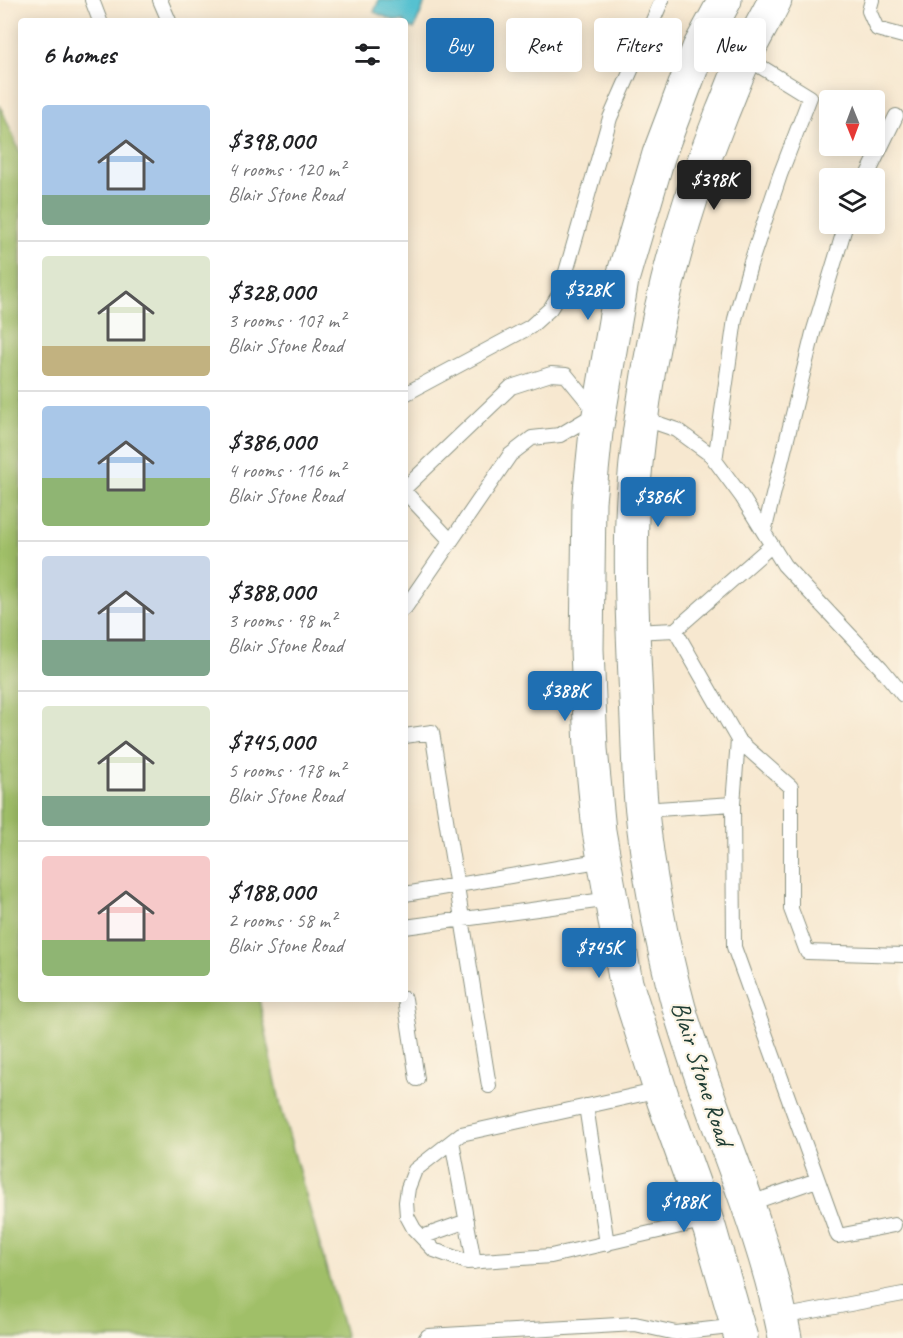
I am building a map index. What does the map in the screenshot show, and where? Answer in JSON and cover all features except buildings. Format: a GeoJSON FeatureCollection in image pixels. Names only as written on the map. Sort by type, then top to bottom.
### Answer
{"type":"FeatureCollection","features":[{"type":"Feature","properties":{"kind":"main road","name":"Blair Stone Road"},"geometry":{"type":"LineString","coordinates":[[716,18],[725,0]]}},
{"type":"Feature","properties":{"kind":"main road","name":"Blair Stone Road"},"geometry":{"type":"LineString","coordinates":[[766,18],[775,0]]}},
{"type":"Feature","properties":{"kind":"main road","name":"Blair Stone Road"},"geometry":{"type":"LineString","coordinates":[[694,61],[658,153],[627,260],[597,413],[589,501],[587,649],[591,749],[598,815],[626,983],[660,1090],[706,1220],[740,1332]]}},
{"type":"Feature","properties":{"kind":"main road","name":"Blair Stone Road"},"geometry":{"type":"LineString","coordinates":[[739,72],[705,156],[674,256],[653,347],[633,498],[633,632],[642,810],[657,917],[680,1008],[701,1075],[748,1203],[784,1327]]}},
{"type":"Feature","properties":{"kind":"main road"},"geometry":{"type":"LineString","coordinates":[[597,413],[642,418]]}},
{"type":"Feature","properties":{"kind":"main road"},"geometry":{"type":"LineString","coordinates":[[598,815],[642,810]]}},
{"type":"Feature","properties":{"kind":"main road"},"geometry":{"type":"LineString","coordinates":[[740,1332],[784,1327]]}},
{"type":"Feature","properties":{"kind":"lane"},"geometry":{"type":"LineString","coordinates":[[92,0],[99,18]]}},
{"type":"Feature","properties":{"kind":"lane"},"geometry":{"type":"LineString","coordinates":[[160,0],[168,18]]}},
{"type":"Feature","properties":{"kind":"lane"},"geometry":{"type":"LineString","coordinates":[[408,391],[530,327],[550,309],[560,293],[610,118],[662,0]]}},
{"type":"Feature","properties":{"kind":"lane"},"geometry":{"type":"LineString","coordinates":[[872,0],[869,11],[877,29],[903,36]]}},
{"type":"Feature","properties":{"kind":"lane"},"geometry":{"type":"LineString","coordinates":[[715,461],[735,319],[780,175],[810,97],[766,70]]}},
{"type":"Feature","properties":{"kind":"lane"},"geometry":{"type":"LineString","coordinates":[[872,168],[896,116]]}},
{"type":"Feature","properties":{"kind":"lane"},"geometry":{"type":"LineString","coordinates":[[764,532],[804,366],[843,234]]}},
{"type":"Feature","properties":{"kind":"lane"},"geometry":{"type":"LineString","coordinates":[[408,487],[511,387],[551,374],[566,375],[597,413],[560,435],[532,438],[510,455],[408,604]]}},
{"type":"Feature","properties":{"kind":"lane"},"geometry":{"type":"LineString","coordinates":[[642,418],[677,430],[711,455],[742,497],[784,565],[903,695]]}},
{"type":"Feature","properties":{"kind":"lane"},"geometry":{"type":"LineString","coordinates":[[408,493],[451,541]]}},
{"type":"Feature","properties":{"kind":"lane"},"geometry":{"type":"LineString","coordinates":[[633,632],[675,630],[772,545]]}},
{"type":"Feature","properties":{"kind":"lane"},"geometry":{"type":"LineString","coordinates":[[675,630],[738,740],[791,787],[791,909],[807,952],[903,955]]}},
{"type":"Feature","properties":{"kind":"lane"},"geometry":{"type":"LineString","coordinates":[[408,736],[432,732],[489,1086]]}},
{"type":"Feature","properties":{"kind":"lane"},"geometry":{"type":"LineString","coordinates":[[738,740],[733,804],[734,947],[838,1236],[894,1225]]}},
{"type":"Feature","properties":{"kind":"lane"},"geometry":{"type":"LineString","coordinates":[[642,810],[733,804]]}},
{"type":"Feature","properties":{"kind":"lane"},"geometry":{"type":"LineString","coordinates":[[408,893],[604,860]]}},
{"type":"Feature","properties":{"kind":"lane"},"geometry":{"type":"LineString","coordinates":[[408,927],[611,899]]}},
{"type":"Feature","properties":{"kind":"lane"},"geometry":{"type":"LineString","coordinates":[[405,1002],[417,1079]]}},
{"type":"Feature","properties":{"kind":"lane"},"geometry":{"type":"LineString","coordinates":[[660,1090],[461,1134],[415,1170],[408,1188],[407,1216],[414,1229],[434,1250],[467,1262],[551,1256],[706,1220]]}},
{"type":"Feature","properties":{"kind":"lane"},"geometry":{"type":"LineString","coordinates":[[586,1106],[607,1244]]}},
{"type":"Feature","properties":{"kind":"lane"},"geometry":{"type":"LineString","coordinates":[[452,1141],[474,1262]]}},
{"type":"Feature","properties":{"kind":"lane"},"geometry":{"type":"LineString","coordinates":[[748,1203],[817,1179]]}},
{"type":"Feature","properties":{"kind":"lane"},"geometry":{"type":"LineString","coordinates":[[422,1237],[466,1221]]}},
{"type":"Feature","properties":{"kind":"lane"},"geometry":{"type":"LineString","coordinates":[[784,1327],[903,1294]]}},
{"type":"Feature","properties":{"kind":"lane"},"geometry":{"type":"LineString","coordinates":[[426,1338],[428,1336],[620,1331],[635,1324],[670,1335],[740,1332]]}},
{"type":"Feature","properties":{"kind":"green space"},"geometry":{"type":"Polygon","coordinates":[[[0,105],[18,148],[18,1002],[260,1002],[281,1107],[346,1338],[0,1338],[0,105]]]}},
{"type":"Feature","properties":{"kind":"water"},"geometry":{"type":"Polygon","coordinates":[[[379,0],[426,0],[414,29],[408,26],[408,18],[388,18],[374,12],[379,0]]]}}]}
